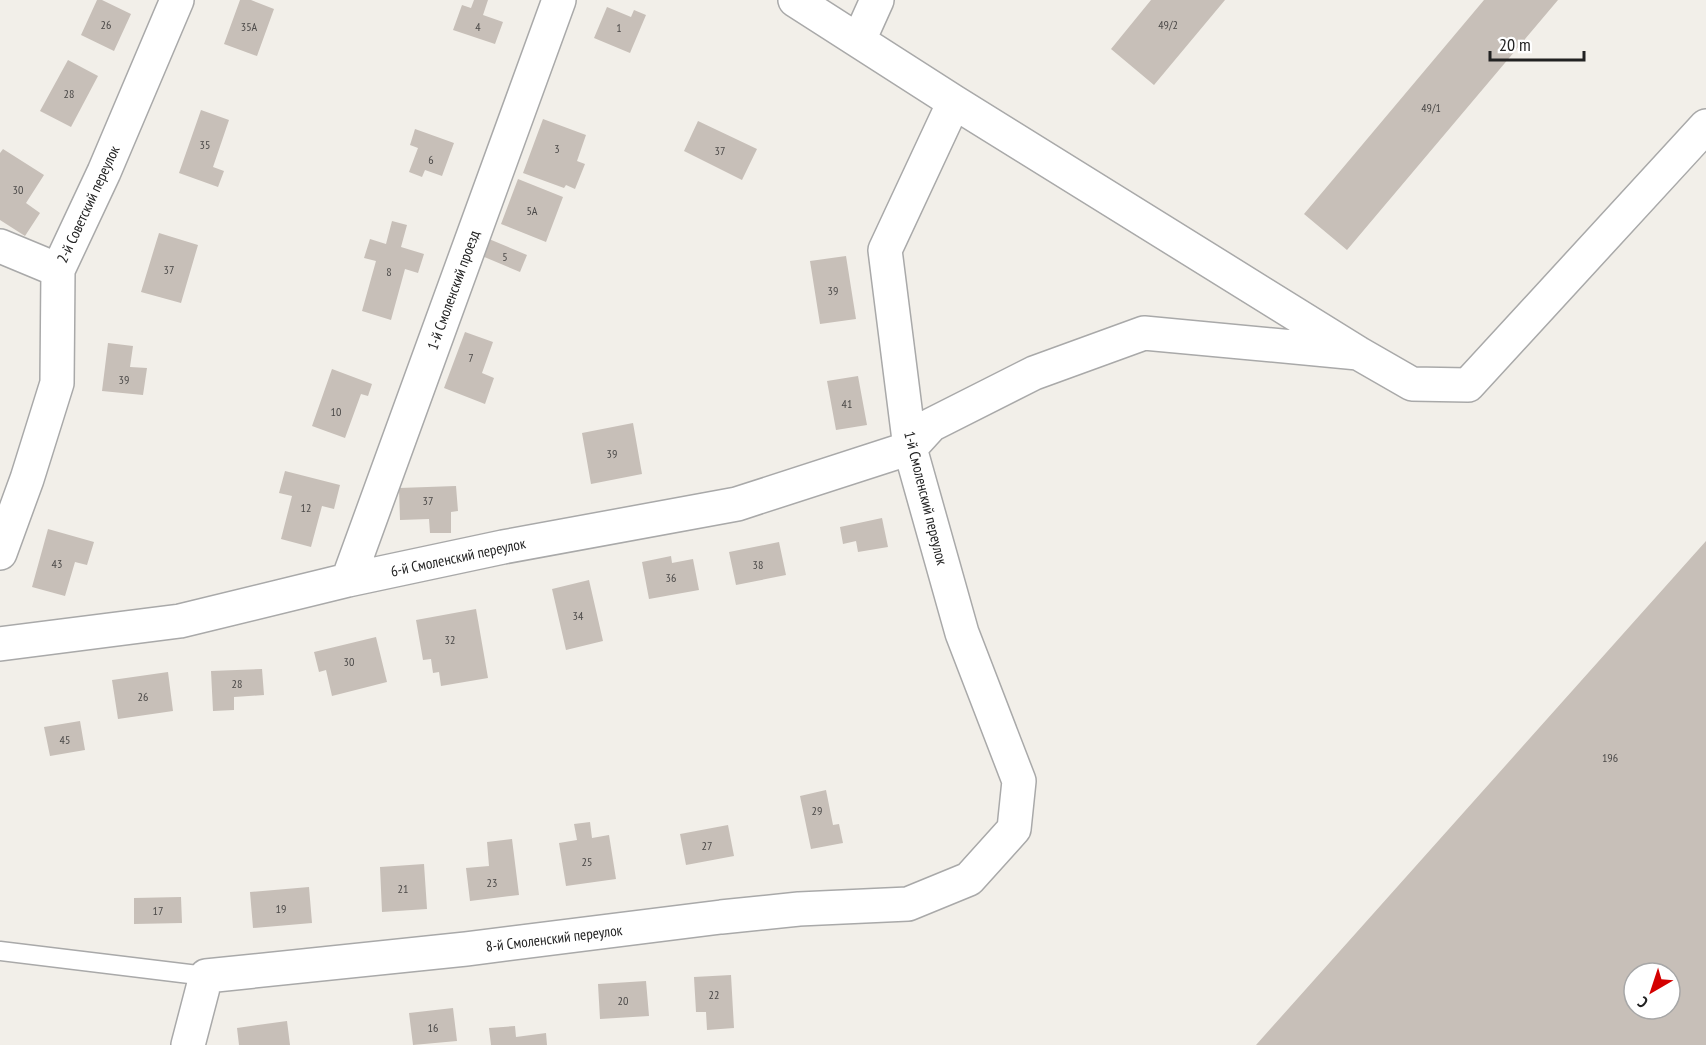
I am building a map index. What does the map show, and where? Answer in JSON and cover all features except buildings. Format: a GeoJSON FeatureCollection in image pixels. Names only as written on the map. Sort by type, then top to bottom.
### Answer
{"type":"FeatureCollection","features":[{"type":"Feature","properties":{"kind":"street","name":"2-й Советский переулок"},"geometry":{"type":"LineString","coordinates":[[0,553],[27,479],[57,383],[58,270],[104,172],[177,0]]}},
{"type":"Feature","properties":{"kind":"street","name":"1-й Смоленский проезд"},"geometry":{"type":"LineString","coordinates":[[348,580],[559,0]]}},
{"type":"Feature","properties":{"kind":"street"},"geometry":{"type":"LineString","coordinates":[[795,0],[954,102],[1358,353],[1412,384],[1468,386],[1706,126]]}},
{"type":"Feature","properties":{"kind":"street"},"geometry":{"type":"LineString","coordinates":[[860,40],[877,0]]}},
{"type":"Feature","properties":{"kind":"street","name":"1-й Смоленский переулок"},"geometry":{"type":"LineString","coordinates":[[954,102],[885,250],[910,448],[962,633],[1020,781],[1014,829],[969,879]]}},
{"type":"Feature","properties":{"kind":"street"},"geometry":{"type":"LineString","coordinates":[[0,246],[58,270]]}},
{"type":"Feature","properties":{"kind":"street"},"geometry":{"type":"LineString","coordinates":[[910,448],[931,424],[1034,373],[1144,333],[1358,353]]}},
{"type":"Feature","properties":{"kind":"street","name":"6-й Смоленский переулок"},"geometry":{"type":"LineString","coordinates":[[0,644],[180,621],[348,580],[503,547],[737,504],[910,448]]}},
{"type":"Feature","properties":{"kind":"street","name":"8-й Смоленский переулок"},"geometry":{"type":"LineString","coordinates":[[206,976],[466,949],[721,917],[799,909],[908,903],[969,879]]}},
{"type":"Feature","properties":{"kind":"street"},"geometry":{"type":"LineString","coordinates":[[188,1045],[206,976]]}},
{"type":"Feature","properties":{"kind":"lane"},"geometry":{"type":"LineString","coordinates":[[0,951],[206,976]]}}]}
